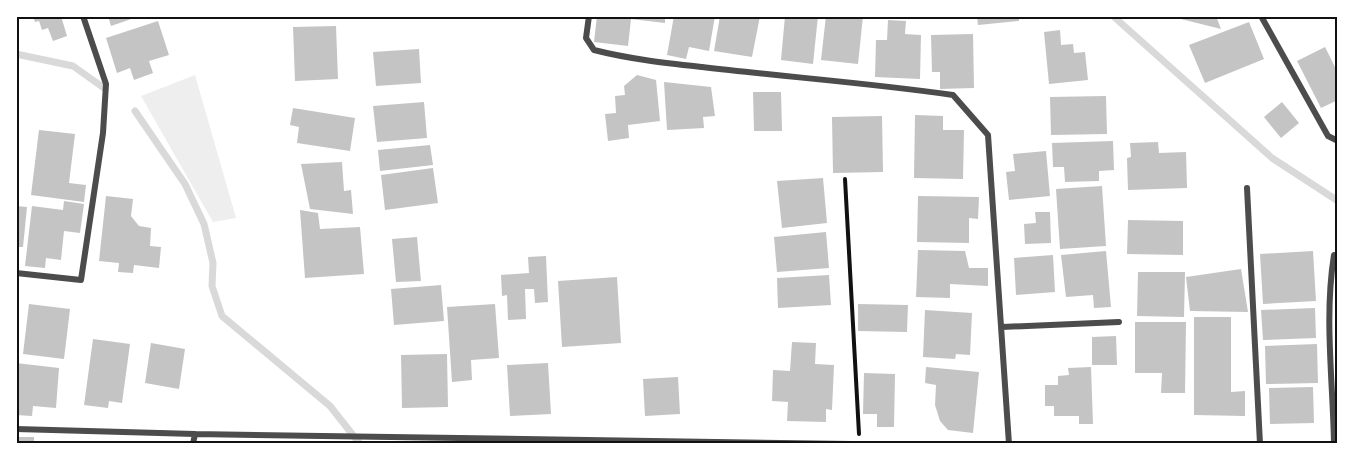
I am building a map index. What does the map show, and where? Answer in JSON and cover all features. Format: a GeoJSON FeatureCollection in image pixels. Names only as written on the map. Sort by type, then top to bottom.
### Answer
{"type":"FeatureCollection","features":[{"type":"Feature","properties":{"kind":"street"},"geometry":{"type":"LineString","coordinates":[[16,273],[81,280],[103,133],[106,84],[83,16]]}},
{"type":"Feature","properties":{"kind":"street"},"geometry":{"type":"LineString","coordinates":[[589,16],[586,38],[594,50],[623,57],[759,74],[876,84],[954,95],[988,135],[1009,444]]}},
{"type":"Feature","properties":{"kind":"street"},"geometry":{"type":"LineString","coordinates":[[1261,16],[1328,136],[1338,141]]}},
{"type":"Feature","properties":{"kind":"street"},"geometry":{"type":"LineString","coordinates":[[1247,189],[1260,444]]}},
{"type":"Feature","properties":{"kind":"street"},"geometry":{"type":"LineString","coordinates":[[1334,255],[1329,283],[1334,444]]}},
{"type":"Feature","properties":{"kind":"street"},"geometry":{"type":"LineString","coordinates":[[1002,327],[1119,322]]}},
{"type":"Feature","properties":{"kind":"street"},"geometry":{"type":"LineString","coordinates":[[16,429],[851,444]]}},
{"type":"Feature","properties":{"kind":"street"},"geometry":{"type":"LineString","coordinates":[[193,444],[195,434]]}},
{"type":"Feature","properties":{"kind":"path"},"geometry":{"type":"LineString","coordinates":[[845,179],[860,444]]}},
{"type":"Feature","properties":{"kind":"shaded area"},"geometry":{"type":"Polygon","coordinates":[[[195,75],[236,218],[213,222],[141,96],[195,75]]]}},
{"type":"Feature","properties":{"kind":"building"},"geometry":{"type":"Polygon","coordinates":[[[33,16],[61,16],[67,36],[53,41],[48,28],[42,30],[39,21],[35,22],[33,16]]]}},
{"type":"Feature","properties":{"kind":"building"},"geometry":{"type":"Polygon","coordinates":[[[108,16],[137,16],[137,17],[111,26],[108,16]]]}},
{"type":"Feature","properties":{"kind":"building"},"geometry":{"type":"Polygon","coordinates":[[[597,16],[665,16],[665,23],[631,19],[628,46],[594,42],[597,16]]]}},
{"type":"Feature","properties":{"kind":"building"},"geometry":{"type":"Polygon","coordinates":[[[674,16],[715,16],[709,51],[689,47],[686,59],[667,55],[674,16]]]}},
{"type":"Feature","properties":{"kind":"building"},"geometry":{"type":"Polygon","coordinates":[[[720,16],[760,16],[752,57],[714,51],[720,16]]]}},
{"type":"Feature","properties":{"kind":"building"},"geometry":{"type":"Polygon","coordinates":[[[785,16],[818,16],[813,64],[781,60],[785,16]]]}},
{"type":"Feature","properties":{"kind":"building"},"geometry":{"type":"Polygon","coordinates":[[[826,16],[863,16],[858,64],[821,60],[826,16]]]}},
{"type":"Feature","properties":{"kind":"building"},"geometry":{"type":"Polygon","coordinates":[[[977,16],[1019,16],[1019,21],[978,25],[977,16]]]}},
{"type":"Feature","properties":{"kind":"building"},"geometry":{"type":"Polygon","coordinates":[[[1216,16],[1221,29],[1173,17],[1216,16]]]}},
{"type":"Feature","properties":{"kind":"building"},"geometry":{"type":"Polygon","coordinates":[[[888,20],[906,21],[905,34],[921,35],[920,79],[875,77],[876,40],[887,40],[888,20]]]}},
{"type":"Feature","properties":{"kind":"building"},"geometry":{"type":"Polygon","coordinates":[[[158,21],[169,55],[149,61],[153,73],[134,80],[130,68],[117,73],[106,38],[158,21]]]}},
{"type":"Feature","properties":{"kind":"building"},"geometry":{"type":"Polygon","coordinates":[[[1249,22],[1264,59],[1205,83],[1189,45],[1249,22]]]}},
{"type":"Feature","properties":{"kind":"building"},"geometry":{"type":"Polygon","coordinates":[[[336,26],[338,79],[295,81],[293,27],[336,26]]]}},
{"type":"Feature","properties":{"kind":"building"},"geometry":{"type":"Polygon","coordinates":[[[1060,30],[1061,45],[1073,44],[1074,53],[1085,52],[1088,80],[1049,84],[1044,32],[1060,30]]]}},
{"type":"Feature","properties":{"kind":"building"},"geometry":{"type":"Polygon","coordinates":[[[973,34],[974,88],[940,89],[940,72],[932,72],[931,35],[973,34]]]}},
{"type":"Feature","properties":{"kind":"building"},"geometry":{"type":"Polygon","coordinates":[[[1325,47],[1338,73],[1338,100],[1321,108],[1297,61],[1325,47]]]}},
{"type":"Feature","properties":{"kind":"building"},"geometry":{"type":"Polygon","coordinates":[[[419,49],[421,83],[376,86],[373,52],[419,49]]]}},
{"type":"Feature","properties":{"kind":"building"},"geometry":{"type":"Polygon","coordinates":[[[637,75],[656,80],[660,121],[628,125],[629,138],[608,141],[605,114],[616,113],[615,96],[625,95],[624,86],[637,75]]]}},
{"type":"Feature","properties":{"kind":"building"},"geometry":{"type":"Polygon","coordinates":[[[664,82],[711,87],[715,116],[703,117],[704,128],[667,130],[664,82]]]}},
{"type":"Feature","properties":{"kind":"building"},"geometry":{"type":"Polygon","coordinates":[[[753,92],[781,92],[782,131],[754,131],[753,92]]]}},
{"type":"Feature","properties":{"kind":"building"},"geometry":{"type":"Polygon","coordinates":[[[1106,96],[1107,134],[1051,135],[1050,97],[1106,96]]]}},
{"type":"Feature","properties":{"kind":"building"},"geometry":{"type":"Polygon","coordinates":[[[424,102],[427,138],[377,142],[373,106],[424,102]]]}},
{"type":"Feature","properties":{"kind":"building"},"geometry":{"type":"Polygon","coordinates":[[[1282,102],[1299,123],[1281,138],[1264,117],[1282,102]]]}},
{"type":"Feature","properties":{"kind":"building"},"geometry":{"type":"Polygon","coordinates":[[[293,108],[355,118],[350,151],[297,143],[299,127],[290,125],[293,108]]]}},
{"type":"Feature","properties":{"kind":"building"},"geometry":{"type":"Polygon","coordinates":[[[915,115],[943,116],[943,130],[964,130],[963,179],[914,178],[915,115]]]}},
{"type":"Feature","properties":{"kind":"building"},"geometry":{"type":"Polygon","coordinates":[[[882,116],[883,172],[833,173],[832,117],[882,116]]]}},
{"type":"Feature","properties":{"kind":"building"},"geometry":{"type":"Polygon","coordinates":[[[39,130],[75,134],[69,183],[86,185],[84,202],[31,195],[39,130]]]}},
{"type":"Feature","properties":{"kind":"building"},"geometry":{"type":"Polygon","coordinates":[[[1113,141],[1114,170],[1099,171],[1099,181],[1065,182],[1064,167],[1053,167],[1052,143],[1113,141]]]}},
{"type":"Feature","properties":{"kind":"building"},"geometry":{"type":"Polygon","coordinates":[[[1158,142],[1159,153],[1186,152],[1187,188],[1128,190],[1127,158],[1131,157],[1130,143],[1158,142]]]}},
{"type":"Feature","properties":{"kind":"building"},"geometry":{"type":"Polygon","coordinates":[[[430,145],[433,165],[380,171],[378,150],[430,145]]]}},
{"type":"Feature","properties":{"kind":"building"},"geometry":{"type":"Polygon","coordinates":[[[1046,151],[1050,196],[1009,200],[1006,172],[1015,171],[1013,154],[1046,151]]]}},
{"type":"Feature","properties":{"kind":"building"},"geometry":{"type":"Polygon","coordinates":[[[342,162],[344,191],[351,190],[353,214],[310,209],[301,164],[342,162]]]}},
{"type":"Feature","properties":{"kind":"building"},"geometry":{"type":"Polygon","coordinates":[[[433,168],[438,203],[385,210],[381,175],[433,168]]]}},
{"type":"Feature","properties":{"kind":"building"},"geometry":{"type":"Polygon","coordinates":[[[823,178],[827,223],[782,228],[777,181],[823,178]]]}},
{"type":"Feature","properties":{"kind":"building"},"geometry":{"type":"Polygon","coordinates":[[[1102,186],[1106,246],[1060,249],[1056,189],[1102,186]]]}},
{"type":"Feature","properties":{"kind":"building"},"geometry":{"type":"Polygon","coordinates":[[[106,196],[133,199],[131,216],[139,226],[151,228],[150,246],[161,247],[159,268],[134,265],[133,273],[118,272],[119,263],[99,261],[106,196]]]}},
{"type":"Feature","properties":{"kind":"building"},"geometry":{"type":"Polygon","coordinates":[[[918,196],[979,197],[978,219],[969,218],[969,243],[917,242],[918,196]]]}},
{"type":"Feature","properties":{"kind":"building"},"geometry":{"type":"Polygon","coordinates":[[[64,201],[84,204],[80,233],[64,231],[61,260],[46,258],[45,268],[25,266],[32,206],[63,210],[64,201]]]}},
{"type":"Feature","properties":{"kind":"building"},"geometry":{"type":"Polygon","coordinates":[[[16,206],[27,207],[23,247],[16,247],[16,206]]]}},
{"type":"Feature","properties":{"kind":"building"},"geometry":{"type":"Polygon","coordinates":[[[300,210],[318,213],[320,229],[360,227],[364,274],[305,278],[300,210]]]}},
{"type":"Feature","properties":{"kind":"building"},"geometry":{"type":"Polygon","coordinates":[[[1035,212],[1050,212],[1051,243],[1025,244],[1024,224],[1036,223],[1035,212]]]}},
{"type":"Feature","properties":{"kind":"building"},"geometry":{"type":"Polygon","coordinates":[[[1128,220],[1183,221],[1183,255],[1127,254],[1128,220]]]}},
{"type":"Feature","properties":{"kind":"building"},"geometry":{"type":"Polygon","coordinates":[[[826,232],[829,268],[777,272],[774,237],[826,232]]]}},
{"type":"Feature","properties":{"kind":"building"},"geometry":{"type":"Polygon","coordinates":[[[417,237],[421,281],[396,282],[392,239],[417,237]]]}},
{"type":"Feature","properties":{"kind":"building"},"geometry":{"type":"Polygon","coordinates":[[[918,250],[965,251],[969,268],[988,268],[988,286],[950,284],[950,298],[916,297],[918,250]]]}},
{"type":"Feature","properties":{"kind":"building"},"geometry":{"type":"Polygon","coordinates":[[[1106,251],[1111,307],[1094,308],[1093,295],[1066,297],[1061,255],[1106,251]]]}},
{"type":"Feature","properties":{"kind":"building"},"geometry":{"type":"Polygon","coordinates":[[[1313,251],[1316,301],[1263,304],[1260,254],[1313,251]]]}},
{"type":"Feature","properties":{"kind":"building"},"geometry":{"type":"Polygon","coordinates":[[[1053,255],[1055,292],[1016,295],[1014,258],[1053,255]]]}},
{"type":"Feature","properties":{"kind":"building"},"geometry":{"type":"Polygon","coordinates":[[[546,256],[548,302],[535,303],[534,289],[525,289],[526,319],[508,320],[507,295],[502,296],[501,275],[529,273],[528,257],[546,256]]]}},
{"type":"Feature","properties":{"kind":"building"},"geometry":{"type":"Polygon","coordinates":[[[1241,269],[1248,312],[1190,311],[1186,277],[1241,269]]]}},
{"type":"Feature","properties":{"kind":"building"},"geometry":{"type":"Polygon","coordinates":[[[1138,272],[1185,272],[1184,317],[1137,316],[1138,272]]]}},
{"type":"Feature","properties":{"kind":"building"},"geometry":{"type":"Polygon","coordinates":[[[829,275],[831,305],[778,308],[777,278],[829,275]]]}},
{"type":"Feature","properties":{"kind":"building"},"geometry":{"type":"Polygon","coordinates":[[[617,277],[621,343],[562,347],[558,281],[617,277]]]}},
{"type":"Feature","properties":{"kind":"building"},"geometry":{"type":"Polygon","coordinates":[[[441,285],[444,321],[394,325],[391,289],[441,285]]]}},
{"type":"Feature","properties":{"kind":"building"},"geometry":{"type":"Polygon","coordinates":[[[29,304],[70,309],[64,359],[23,354],[29,304]]]}},
{"type":"Feature","properties":{"kind":"building"},"geometry":{"type":"Polygon","coordinates":[[[495,304],[499,358],[471,360],[472,380],[452,382],[447,307],[495,304]]]}},
{"type":"Feature","properties":{"kind":"building"},"geometry":{"type":"Polygon","coordinates":[[[858,304],[908,305],[907,332],[858,331],[858,304]]]}},
{"type":"Feature","properties":{"kind":"building"},"geometry":{"type":"Polygon","coordinates":[[[1315,308],[1316,338],[1263,340],[1261,310],[1315,308]]]}},
{"type":"Feature","properties":{"kind":"building"},"geometry":{"type":"Polygon","coordinates":[[[925,310],[972,313],[970,355],[956,354],[955,359],[923,357],[925,310]]]}},
{"type":"Feature","properties":{"kind":"building"},"geometry":{"type":"Polygon","coordinates":[[[1194,317],[1231,317],[1231,392],[1245,391],[1245,416],[1194,415],[1194,317]]]}},
{"type":"Feature","properties":{"kind":"building"},"geometry":{"type":"Polygon","coordinates":[[[1135,322],[1186,322],[1185,393],[1161,393],[1162,373],[1135,373],[1135,322]]]}},
{"type":"Feature","properties":{"kind":"building"},"geometry":{"type":"Polygon","coordinates":[[[1116,336],[1117,365],[1092,365],[1092,337],[1116,336]]]}},
{"type":"Feature","properties":{"kind":"building"},"geometry":{"type":"Polygon","coordinates":[[[93,339],[130,344],[122,403],[109,401],[108,408],[84,405],[93,339]]]}},
{"type":"Feature","properties":{"kind":"building"},"geometry":{"type":"Polygon","coordinates":[[[792,342],[816,343],[815,364],[834,365],[832,410],[826,409],[826,422],[787,421],[788,402],[772,401],[773,370],[790,371],[792,342]]]}},
{"type":"Feature","properties":{"kind":"building"},"geometry":{"type":"Polygon","coordinates":[[[151,343],[185,349],[179,389],[145,383],[151,343]]]}},
{"type":"Feature","properties":{"kind":"building"},"geometry":{"type":"Polygon","coordinates":[[[1317,344],[1318,383],[1266,384],[1265,346],[1317,344]]]}},
{"type":"Feature","properties":{"kind":"building"},"geometry":{"type":"Polygon","coordinates":[[[447,354],[448,407],[402,408],[401,355],[447,354]]]}},
{"type":"Feature","properties":{"kind":"building"},"geometry":{"type":"Polygon","coordinates":[[[16,363],[59,368],[56,408],[33,406],[32,416],[16,415],[16,363]]]}},
{"type":"Feature","properties":{"kind":"building"},"geometry":{"type":"Polygon","coordinates":[[[548,363],[551,414],[510,416],[507,365],[548,363]]]}},
{"type":"Feature","properties":{"kind":"building"},"geometry":{"type":"Polygon","coordinates":[[[926,367],[979,372],[973,433],[948,430],[940,421],[935,405],[936,385],[925,383],[926,367]]]}},
{"type":"Feature","properties":{"kind":"building"},"geometry":{"type":"Polygon","coordinates":[[[1091,367],[1093,424],[1079,424],[1079,416],[1054,416],[1054,406],[1045,406],[1045,385],[1058,385],[1058,376],[1069,375],[1068,368],[1091,367]]]}},
{"type":"Feature","properties":{"kind":"building"},"geometry":{"type":"Polygon","coordinates":[[[864,373],[895,374],[894,427],[877,427],[877,414],[863,414],[864,373]]]}},
{"type":"Feature","properties":{"kind":"building"},"geometry":{"type":"Polygon","coordinates":[[[678,377],[680,414],[645,416],[643,379],[678,377]]]}},
{"type":"Feature","properties":{"kind":"building"},"geometry":{"type":"Polygon","coordinates":[[[1313,387],[1314,423],[1270,424],[1269,388],[1313,387]]]}},
{"type":"Feature","properties":{"kind":"building"},"geometry":{"type":"Polygon","coordinates":[[[16,437],[34,437],[34,444],[16,444],[16,437]]]}},
{"type":"Feature","properties":{"kind":"waterway"},"geometry":{"type":"LineString","coordinates":[[1113,16],[1272,158],[1338,201]]}},
{"type":"Feature","properties":{"kind":"waterway"},"geometry":{"type":"LineString","coordinates":[[16,54],[73,66],[104,88]]}},
{"type":"Feature","properties":{"kind":"waterway"},"geometry":{"type":"LineString","coordinates":[[135,111],[185,184],[204,224],[213,263],[212,286],[222,316],[330,406],[360,444]]}}]}
